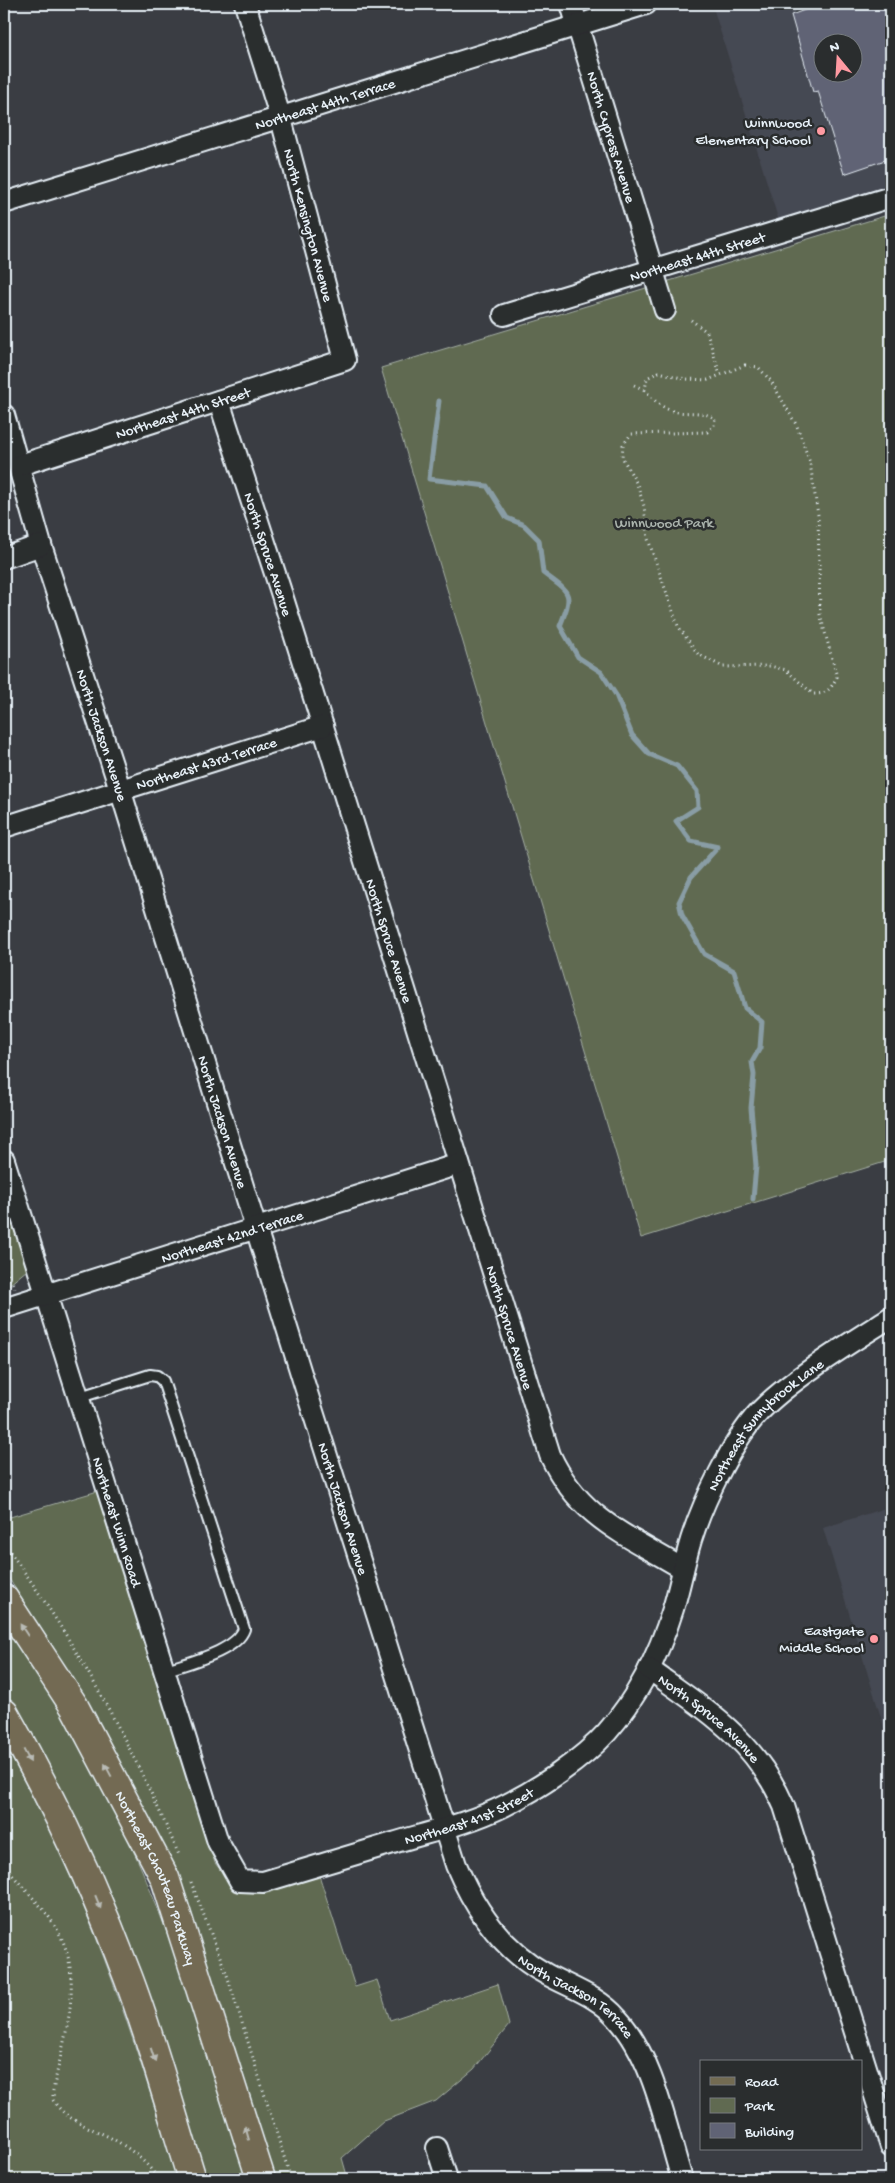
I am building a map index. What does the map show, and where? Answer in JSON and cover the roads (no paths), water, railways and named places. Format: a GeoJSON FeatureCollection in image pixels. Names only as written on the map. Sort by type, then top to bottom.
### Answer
{"type":"FeatureCollection","features":[{"type":"Feature","properties":{"kind":"main road","name":"Northeast Chouteau Parkway"},"geometry":{"type":"LineString","coordinates":[[4,1599],[74,1706],[165,1878],[261,2179]]}},
{"type":"Feature","properties":{"kind":"main road"},"geometry":{"type":"LineString","coordinates":[[4,1713],[49,1797],[95,1894],[128,1978],[192,2179]]}},
{"type":"Feature","properties":{"kind":"street","name":"North Kensington Avenue"},"geometry":{"type":"LineString","coordinates":[[245,4],[281,119],[346,360]]}},
{"type":"Feature","properties":{"kind":"street","name":"North Cypress Avenue"},"geometry":{"type":"LineString","coordinates":[[571,4],[666,310]]}},
{"type":"Feature","properties":{"kind":"street","name":"Northeast 44th Terrace"},"geometry":{"type":"LineString","coordinates":[[4,204],[646,4]]}},
{"type":"Feature","properties":{"kind":"street","name":"Northeast 44th Street"},"geometry":{"type":"LineString","coordinates":[[504,315],[891,197]]}},
{"type":"Feature","properties":{"kind":"street","name":"Northeast 44th Street"},"geometry":{"type":"LineString","coordinates":[[20,465],[346,360]]}},
{"type":"Feature","properties":{"kind":"street","name":"North Spruce Avenue"},"geometry":{"type":"LineString","coordinates":[[219,401],[555,1465],[566,1484],[594,1516],[683,1569],[673,1607],[649,1669],[739,1737],[760,1760],[776,1787],[784,1806],[891,2148]]}},
{"type":"Feature","properties":{"kind":"street","name":"North Jackson Avenue"},"geometry":{"type":"LineString","coordinates":[[4,415],[20,465],[41,545],[120,789],[256,1230],[445,1827]]}},
{"type":"Feature","properties":{"kind":"street"},"geometry":{"type":"LineString","coordinates":[[4,558],[41,545]]}},
{"type":"Feature","properties":{"kind":"street","name":"Northeast 43rd Terrace"},"geometry":{"type":"LineString","coordinates":[[4,827],[323,726]]}},
{"type":"Feature","properties":{"kind":"street","name":"Northeast Winn Road"},"geometry":{"type":"LineString","coordinates":[[4,1160],[77,1398],[218,1842],[240,1881]]}},
{"type":"Feature","properties":{"kind":"street","name":"Northeast 42nd Terrace"},"geometry":{"type":"LineString","coordinates":[[4,1308],[256,1230],[459,1164]]}},
{"type":"Feature","properties":{"kind":"street","name":"Northeast Sunnybrook Lane"},"geometry":{"type":"LineString","coordinates":[[683,1569],[692,1537],[717,1479],[759,1413],[846,1346],[891,1317]]}},
{"type":"Feature","properties":{"kind":"street","name":"Northeast 41st Street"},"geometry":{"type":"LineString","coordinates":[[240,1881],[263,1882],[445,1827],[504,1806],[545,1782],[583,1754],[606,1733],[626,1707],[649,1669]]}},
{"type":"Feature","properties":{"kind":"street","name":"North Jackson Terrace"},"geometry":{"type":"LineString","coordinates":[[445,1827],[456,1865],[468,1893],[484,1920],[505,1943],[540,1970],[588,1995],[608,2009],[633,2037],[645,2058],[682,2179]]}},
{"type":"Feature","properties":{"kind":"street"},"geometry":{"type":"LineString","coordinates":[[436,2148],[448,2179]]}},
{"type":"Feature","properties":{"kind":"lane"},"geometry":{"type":"LineString","coordinates":[[77,1398],[150,1375],[157,1376],[163,1381],[203,1499],[244,1629],[242,1636],[228,1646],[210,1655],[164,1671]]}},
{"type":"Feature","properties":{"kind":"waterway"},"geometry":{"type":"LineString","coordinates":[[439,401],[429,479],[487,486],[507,518],[524,525],[539,540],[543,573],[560,585],[567,595],[567,607],[560,626],[578,657],[601,672],[616,695],[632,735],[649,754],[677,766],[697,791],[698,807],[676,821],[691,841],[718,847],[691,877],[679,902],[682,915],[704,954],[734,971],[745,1008],[762,1022],[760,1048],[752,1062],[754,1075],[751,1108],[756,1166],[753,1199]]}},
{"type":"Feature","properties":{"kind":"place","name":"Winnwood Elementary School"},"geometry":{"type":"Point","coordinates":[821,131]}},
{"type":"Feature","properties":{"kind":"place","name":"Eastgate Middle School"},"geometry":{"type":"Point","coordinates":[874,1639]}},
{"type":"Feature","properties":{"kind":"park label","name":"Winnwood Park"},"geometry":{"type":"Point","coordinates":[664,522]}}]}
